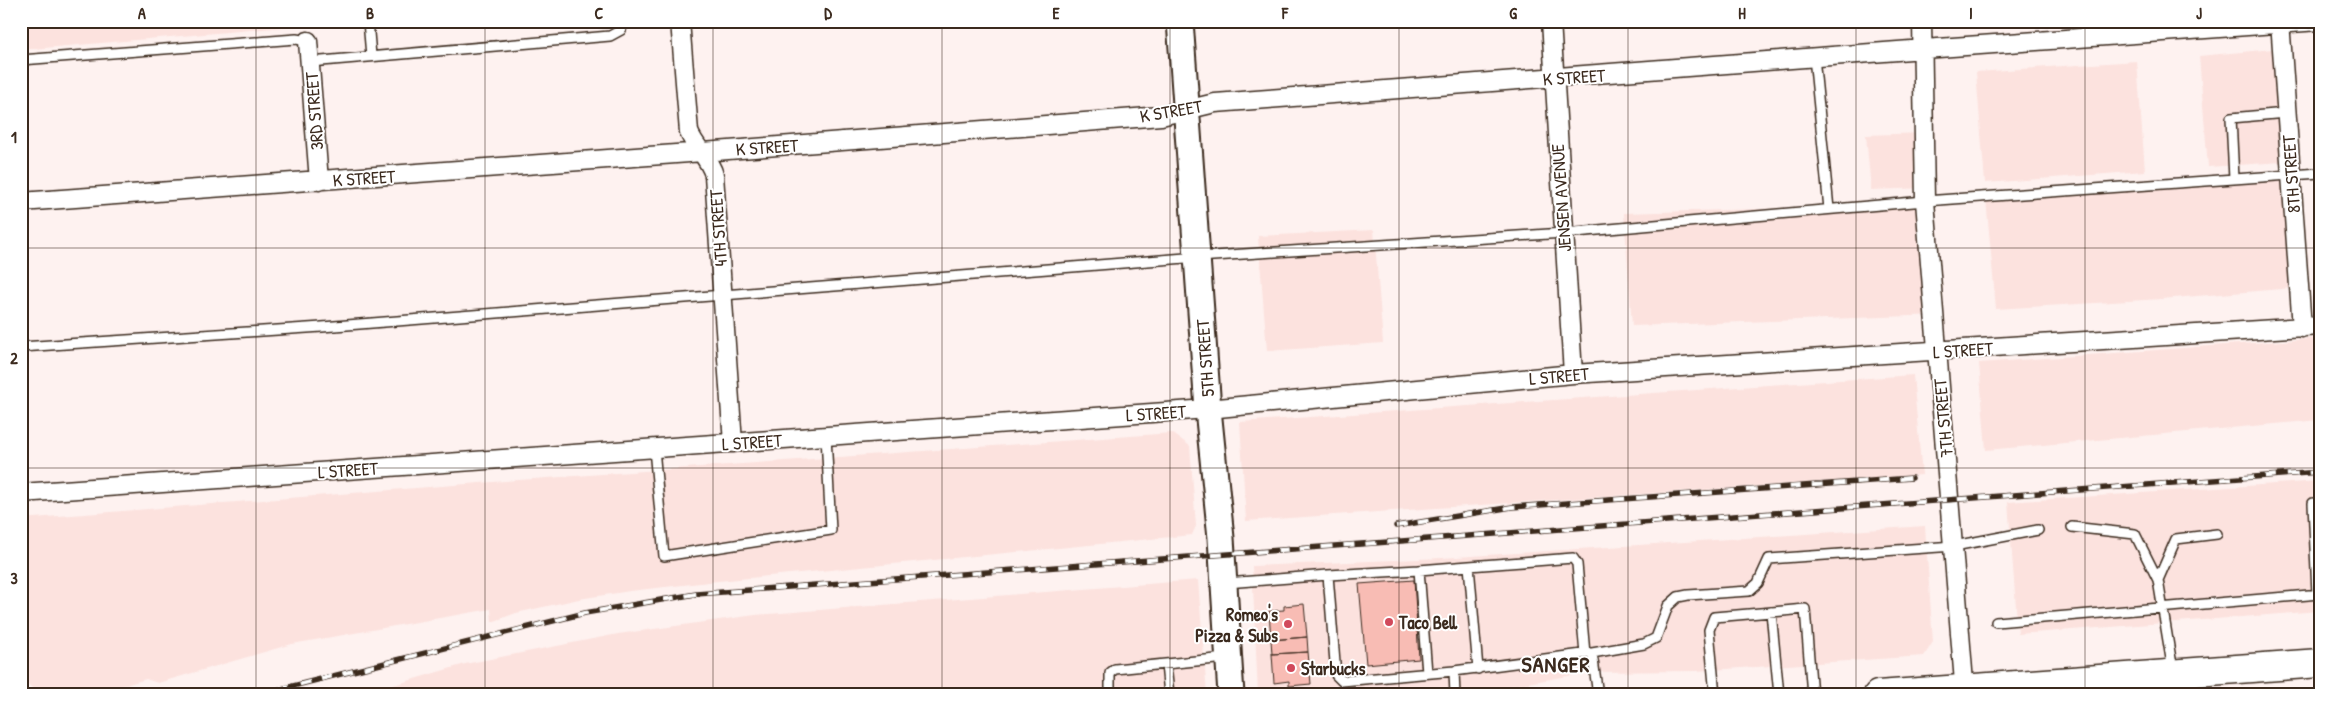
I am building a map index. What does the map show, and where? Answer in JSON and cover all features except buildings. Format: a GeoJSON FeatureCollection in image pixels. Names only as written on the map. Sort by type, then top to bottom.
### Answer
{"type":"FeatureCollection","features":[{"type":"Feature","properties":{"kind":"main road"},"geometry":{"type":"LineString","coordinates":[[1878,695],[2169,681],[2320,663]]}},
{"type":"Feature","properties":{"kind":"street","name":"4TH STREET"},"geometry":{"type":"LineString","coordinates":[[680,21],[689,132],[692,140],[703,152],[714,175],[733,443]]}},
{"type":"Feature","properties":{"kind":"street","name":"5TH STREET"},"geometry":{"type":"LineString","coordinates":[[1180,21],[1208,409],[1221,538],[1231,695]]}},
{"type":"Feature","properties":{"kind":"street","name":"JENSEN AVENUE"},"geometry":{"type":"LineString","coordinates":[[1551,21],[1553,78],[1574,374]]}},
{"type":"Feature","properties":{"kind":"street","name":"7TH STREET"},"geometry":{"type":"LineString","coordinates":[[1922,21],[1924,49],[1925,201],[1965,692]]}},
{"type":"Feature","properties":{"kind":"street","name":"K STREET"},"geometry":{"type":"LineString","coordinates":[[21,202],[1160,116],[1215,103],[1814,57],[2320,21]]}},
{"type":"Feature","properties":{"kind":"street","name":"8TH STREET"},"geometry":{"type":"LineString","coordinates":[[2280,23],[2291,176],[2311,327]]}},
{"type":"Feature","properties":{"kind":"street","name":"3RD STREET"},"geometry":{"type":"LineString","coordinates":[[308,41],[319,181]]}},
{"type":"Feature","properties":{"kind":"street","name":"L STREET"},"geometry":{"type":"LineString","coordinates":[[21,493],[1208,409],[1574,374],[2311,327]]}},
{"type":"Feature","properties":{"kind":"lane"},"geometry":{"type":"LineString","coordinates":[[368,21],[370,56]]}},
{"type":"Feature","properties":{"kind":"lane"},"geometry":{"type":"LineString","coordinates":[[310,62],[610,36],[621,30],[624,21]]}},
{"type":"Feature","properties":{"kind":"lane"},"geometry":{"type":"LineString","coordinates":[[21,60],[296,39],[308,41]]}},
{"type":"Feature","properties":{"kind":"lane"},"geometry":{"type":"LineString","coordinates":[[1814,57],[1829,209]]}},
{"type":"Feature","properties":{"kind":"lane"},"geometry":{"type":"LineString","coordinates":[[2234,179],[2231,118],[2286,113]]}},
{"type":"Feature","properties":{"kind":"lane"},"geometry":{"type":"LineString","coordinates":[[21,347],[322,327],[1198,257],[1564,233],[1925,201],[2320,173]]}},
{"type":"Feature","properties":{"kind":"lane"},"geometry":{"type":"LineString","coordinates":[[654,449],[664,556],[831,530],[826,436]]}},
{"type":"Feature","properties":{"kind":"lane"},"geometry":{"type":"LineString","coordinates":[[1996,622],[2318,594],[2313,503]]}},
{"type":"Feature","properties":{"kind":"lane"},"geometry":{"type":"LineString","coordinates":[[2072,527],[2135,534],[2158,580],[2163,608],[2169,681]]}},
{"type":"Feature","properties":{"kind":"lane"},"geometry":{"type":"LineString","coordinates":[[1328,575],[1336,675],[1342,681],[1478,669],[1644,644],[1656,638],[1668,606],[1678,597],[1749,591],[1758,583],[1769,559],[1954,546],[2038,530]]}},
{"type":"Feature","properties":{"kind":"lane"},"geometry":{"type":"LineString","coordinates":[[2158,580],[2176,539],[2217,534]]}},
{"type":"Feature","properties":{"kind":"lane"},"geometry":{"type":"LineString","coordinates":[[1224,583],[1573,558],[1577,564],[1589,653],[1598,695]]}},
{"type":"Feature","properties":{"kind":"lane"},"geometry":{"type":"LineString","coordinates":[[1469,566],[1478,669]]}},
{"type":"Feature","properties":{"kind":"lane"},"geometry":{"type":"LineString","coordinates":[[1419,570],[1427,673]]}},
{"type":"Feature","properties":{"kind":"lane"},"geometry":{"type":"LineString","coordinates":[[1715,695],[1709,630],[1714,617],[1805,609],[1812,695]]}},
{"type":"Feature","properties":{"kind":"lane"},"geometry":{"type":"LineString","coordinates":[[1771,612],[1779,695]]}},
{"type":"Feature","properties":{"kind":"lane"},"geometry":{"type":"LineString","coordinates":[[1110,695],[1110,673],[1115,669],[1229,658]]}},
{"type":"Feature","properties":{"kind":"lane"},"geometry":{"type":"LineString","coordinates":[[1166,664],[1169,695]]}},
{"type":"Feature","properties":{"kind":"lane"},"geometry":{"type":"LineString","coordinates":[[1454,671],[1455,695]]}},
{"type":"Feature","properties":{"kind":"shaded area"},"geometry":{"type":"Polygon","coordinates":[[[21,21],[320,21],[320,24],[21,50],[21,21]]]}},
{"type":"Feature","properties":{"kind":"shaded area"},"geometry":{"type":"Polygon","coordinates":[[[2273,49],[2282,162],[2208,167],[2199,56],[2273,49]]]}},
{"type":"Feature","properties":{"kind":"shaded area"},"geometry":{"type":"Polygon","coordinates":[[[2137,61],[2145,171],[1985,183],[1976,72],[2137,61]]]}},
{"type":"Feature","properties":{"kind":"shaded area"},"geometry":{"type":"Polygon","coordinates":[[[1923,133],[1927,188],[1871,190],[1866,135],[1923,133]]]}},
{"type":"Feature","properties":{"kind":"shaded area"},"geometry":{"type":"Polygon","coordinates":[[[2283,177],[2293,288],[2161,299],[1996,309],[1986,199],[2283,177]]]}},
{"type":"Feature","properties":{"kind":"shaded area"},"geometry":{"type":"Polygon","coordinates":[[[1928,204],[1939,315],[1632,326],[1624,213],[1928,204]]]}},
{"type":"Feature","properties":{"kind":"shaded area"},"geometry":{"type":"Polygon","coordinates":[[[1374,230],[1383,343],[1267,351],[1258,236],[1374,230]]]}},
{"type":"Feature","properties":{"kind":"shaded area"},"geometry":{"type":"Polygon","coordinates":[[[2320,338],[2320,420],[1986,450],[1979,363],[2320,338]]]}},
{"type":"Feature","properties":{"kind":"shaded area"},"geometry":{"type":"Polygon","coordinates":[[[1913,375],[1922,475],[1246,521],[1240,422],[1913,375]]]}},
{"type":"Feature","properties":{"kind":"shaded area"},"geometry":{"type":"Polygon","coordinates":[[[1172,433],[1190,446],[1196,526],[1192,535],[630,591],[579,599],[516,613],[492,622],[491,609],[292,644],[158,683],[146,679],[91,695],[41,695],[21,679],[21,519],[505,481],[1172,433]]]}},
{"type":"Feature","properties":{"kind":"shaded area"},"geometry":{"type":"Polygon","coordinates":[[[2320,481],[2320,611],[2018,634],[2008,502],[2320,481]]]}},
{"type":"Feature","properties":{"kind":"shaded area"},"geometry":{"type":"Polygon","coordinates":[[[1925,526],[1933,642],[1924,656],[1696,671],[1591,672],[1460,695],[1258,695],[1252,566],[1442,558],[1925,526]]]}},
{"type":"Feature","properties":{"kind":"shaded area"},"geometry":{"type":"Polygon","coordinates":[[[1198,580],[1207,695],[360,695],[465,664],[618,634],[755,615],[1198,580]]]}},
{"type":"Feature","properties":{"kind":"railway"},"geometry":{"type":"LineString","coordinates":[[257,695],[585,613],[696,594],[2320,472]]}},
{"type":"Feature","properties":{"kind":"railway"},"geometry":{"type":"LineString","coordinates":[[1396,526],[1512,507],[1912,478]]}},
{"type":"Feature","properties":{"kind":"place","name":"Taco Bell"},"geometry":{"type":"Point","coordinates":[1389,622]}},
{"type":"Feature","properties":{"kind":"place","name":"Romeo's Pizza & Subs"},"geometry":{"type":"Point","coordinates":[1288,624]}},
{"type":"Feature","properties":{"kind":"place","name":"Starbucks"},"geometry":{"type":"Point","coordinates":[1291,668]}},
{"type":"Feature","properties":{"kind":"district","name":"SANGER"},"geometry":{"type":"Point","coordinates":[1556,664]}}]}
